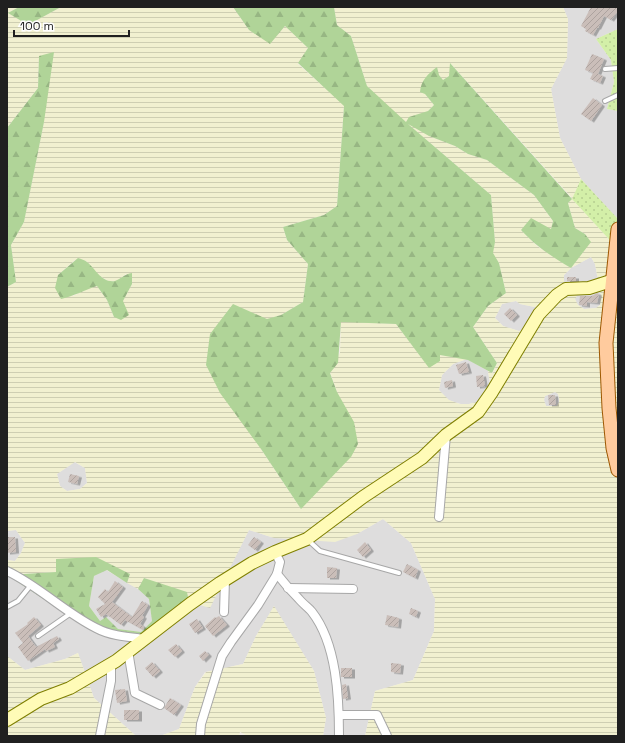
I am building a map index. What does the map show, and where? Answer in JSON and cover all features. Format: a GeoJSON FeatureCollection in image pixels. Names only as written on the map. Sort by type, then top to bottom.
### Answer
{"type":"FeatureCollection","features":[{"type":"Feature","properties":{"kind":"main road"},"geometry":{"type":"LineString","coordinates":[[618,229],[614,280],[606,342],[607,389],[618,470]]}},
{"type":"Feature","properties":{"kind":"street"},"geometry":{"type":"LineString","coordinates":[[7,720],[42,699],[70,688],[110,663],[116,661],[190,604],[225,580],[252,563],[307,539],[363,496],[422,458],[446,435],[478,412],[540,314],[557,295],[566,289],[589,288],[614,280]]}},
{"type":"Feature","properties":{"kind":"street"},"geometry":{"type":"LineString","coordinates":[[439,517],[446,435]]}},
{"type":"Feature","properties":{"kind":"street"},"geometry":{"type":"LineString","coordinates":[[200,736],[201,724],[222,656],[258,605],[277,574],[280,562],[275,552]]}},
{"type":"Feature","properties":{"kind":"street"},"geometry":{"type":"LineString","coordinates":[[7,571],[31,585],[97,629],[115,635],[145,639]]}},
{"type":"Feature","properties":{"kind":"street"},"geometry":{"type":"LineString","coordinates":[[277,574],[288,588],[312,612],[325,634],[330,647],[339,715],[339,736]]}},
{"type":"Feature","properties":{"kind":"street"},"geometry":{"type":"LineString","coordinates":[[224,612],[225,580]]}},
{"type":"Feature","properties":{"kind":"street"},"geometry":{"type":"LineString","coordinates":[[288,588],[353,590]]}},
{"type":"Feature","properties":{"kind":"street"},"geometry":{"type":"LineString","coordinates":[[128,651],[135,693],[160,705]]}},
{"type":"Feature","properties":{"kind":"street"},"geometry":{"type":"LineString","coordinates":[[100,736],[111,681],[110,663]]}},
{"type":"Feature","properties":{"kind":"street"},"geometry":{"type":"LineString","coordinates":[[339,715],[377,715],[387,736]]}},
{"type":"Feature","properties":{"kind":"lane"},"geometry":{"type":"LineString","coordinates":[[606,69],[618,68]]}},
{"type":"Feature","properties":{"kind":"lane"},"geometry":{"type":"LineString","coordinates":[[605,100],[618,95]]}},
{"type":"Feature","properties":{"kind":"lane"},"geometry":{"type":"LineString","coordinates":[[615,447],[618,462]]}},
{"type":"Feature","properties":{"kind":"lane"},"geometry":{"type":"LineString","coordinates":[[307,539],[320,551],[400,573]]}},
{"type":"Feature","properties":{"kind":"lane"},"geometry":{"type":"LineString","coordinates":[[7,608],[18,601],[31,585]]}},
{"type":"Feature","properties":{"kind":"lane"},"geometry":{"type":"LineString","coordinates":[[38,636],[71,613]]}},
{"type":"Feature","properties":{"kind":"shaded area"},"geometry":{"type":"Polygon","coordinates":[[[563,7],[618,7],[618,29],[596,39],[611,60],[614,82],[607,109],[618,111],[618,219],[581,179],[560,138],[551,89],[567,58],[568,19],[563,7]]]}},
{"type":"Feature","properties":{"kind":"shaded area"},"geometry":{"type":"Polygon","coordinates":[[[591,257],[595,264],[601,297],[600,305],[596,308],[584,309],[578,305],[575,299],[566,291],[564,285],[564,275],[571,268],[591,257]]]}},
{"type":"Feature","properties":{"kind":"shaded area"},"geometry":{"type":"Polygon","coordinates":[[[516,301],[520,304],[540,308],[525,329],[519,331],[503,326],[495,318],[502,304],[516,301]]]}},
{"type":"Feature","properties":{"kind":"shaded area"},"geometry":{"type":"Polygon","coordinates":[[[467,359],[488,371],[490,384],[480,401],[469,404],[461,404],[448,400],[439,390],[442,375],[453,364],[467,359]]]}},
{"type":"Feature","properties":{"kind":"shaded area"},"geometry":{"type":"Polygon","coordinates":[[[555,392],[558,394],[559,398],[557,406],[546,406],[544,400],[545,396],[555,392]]]}},
{"type":"Feature","properties":{"kind":"shaded area"},"geometry":{"type":"Polygon","coordinates":[[[74,462],[85,468],[87,483],[80,489],[67,491],[60,486],[57,474],[74,462]]]}},
{"type":"Feature","properties":{"kind":"shaded area"},"geometry":{"type":"Polygon","coordinates":[[[383,519],[411,543],[435,599],[434,631],[413,680],[375,691],[365,736],[323,736],[326,718],[314,671],[274,607],[256,636],[243,664],[205,672],[195,687],[179,729],[160,736],[136,736],[94,698],[78,653],[65,659],[25,670],[7,656],[7,575],[55,606],[134,639],[234,559],[249,530],[274,538],[357,534],[383,519]]]}},
{"type":"Feature","properties":{"kind":"shaded area"},"geometry":{"type":"Polygon","coordinates":[[[16,530],[25,543],[21,553],[15,561],[7,560],[7,531],[16,530]]]}},
{"type":"Feature","properties":{"kind":"shaded area"},"geometry":{"type":"Polygon","coordinates":[[[106,570],[138,589],[149,599],[152,621],[141,632],[117,629],[106,617],[100,621],[89,606],[94,576],[106,570]]]}},
{"type":"Feature","properties":{"kind":"green space"},"geometry":{"type":"Polygon","coordinates":[[[7,7],[19,7],[9,13],[28,25],[61,7],[233,7],[249,30],[270,43],[285,26],[308,48],[298,64],[344,105],[337,206],[324,215],[283,227],[287,240],[308,264],[303,302],[281,315],[267,320],[261,449],[301,509],[337,392],[330,372],[340,353],[341,321],[396,324],[429,367],[440,355],[467,359],[453,364],[442,375],[439,390],[449,400],[460,404],[469,404],[480,401],[490,384],[488,371],[493,373],[497,363],[473,327],[488,306],[506,293],[499,263],[492,253],[495,242],[491,195],[389,108],[367,86],[351,36],[337,25],[334,7],[563,7],[568,19],[567,58],[551,89],[560,138],[581,179],[572,199],[618,249],[618,736],[365,736],[375,691],[413,680],[434,631],[435,599],[411,543],[383,519],[357,534],[335,542],[274,538],[249,530],[210,608],[189,602],[145,578],[138,589],[127,583],[130,574],[56,559],[57,572],[19,574],[7,568],[7,560],[15,561],[21,553],[25,543],[16,530],[7,531],[7,287],[16,282],[11,245],[24,222],[44,122],[39,56],[38,88],[7,128],[7,7]],[[451,64],[449,76],[443,80],[439,75],[425,94],[434,105],[428,111],[429,136],[455,146],[468,154],[487,160],[534,195],[553,221],[551,230],[521,230],[537,246],[571,268],[590,242],[585,234],[575,228],[568,203],[572,198],[451,64]],[[591,257],[571,268],[564,275],[564,285],[566,291],[577,296],[575,299],[578,305],[584,309],[596,308],[600,305],[601,297],[595,264],[591,257]],[[75,260],[58,275],[73,296],[97,286],[107,300],[114,317],[132,284],[126,274],[117,281],[108,281],[98,275],[86,261],[75,260]],[[516,301],[502,304],[495,318],[503,326],[519,331],[525,329],[539,308],[520,304],[516,301]],[[555,392],[545,396],[544,400],[546,406],[557,406],[559,402],[558,394],[555,392]],[[75,462],[57,474],[60,486],[67,491],[80,489],[87,483],[85,468],[75,462]]]}},
{"type":"Feature","properties":{"kind":"green space"},"geometry":{"type":"Polygon","coordinates":[[[19,7],[61,7],[28,25],[8,13],[19,7]]]}},
{"type":"Feature","properties":{"kind":"green space"},"geometry":{"type":"Polygon","coordinates":[[[233,7],[334,7],[337,25],[351,36],[367,86],[406,122],[409,117],[428,111],[434,105],[425,94],[420,92],[423,81],[437,67],[439,75],[443,80],[449,76],[450,63],[572,199],[568,203],[575,228],[585,234],[591,242],[571,268],[557,259],[521,230],[531,218],[551,229],[553,221],[534,195],[487,160],[468,154],[455,146],[429,136],[408,124],[491,195],[495,242],[493,253],[499,263],[506,293],[488,306],[473,327],[497,363],[492,373],[468,360],[440,355],[440,361],[429,368],[396,324],[341,322],[338,363],[330,373],[337,392],[354,422],[358,444],[351,457],[301,509],[261,449],[220,393],[206,365],[210,334],[233,304],[267,319],[281,315],[303,302],[308,264],[287,240],[283,227],[324,215],[337,206],[344,106],[298,63],[308,48],[285,26],[270,44],[249,30],[233,7]]]}},
{"type":"Feature","properties":{"kind":"green space"},"geometry":{"type":"Polygon","coordinates":[[[618,29],[618,111],[607,109],[614,82],[611,60],[596,39],[618,29]]]}},
{"type":"Feature","properties":{"kind":"green space"},"geometry":{"type":"Polygon","coordinates":[[[54,52],[44,122],[24,222],[11,245],[16,282],[7,287],[7,128],[38,88],[39,56],[54,52]]]}},
{"type":"Feature","properties":{"kind":"green space"},"geometry":{"type":"Polygon","coordinates":[[[581,179],[618,219],[618,249],[572,199],[581,179]]]}},
{"type":"Feature","properties":{"kind":"green space"},"geometry":{"type":"Polygon","coordinates":[[[78,258],[86,261],[102,278],[106,280],[115,281],[127,274],[132,273],[132,284],[123,301],[129,315],[121,320],[114,317],[107,300],[97,286],[61,299],[55,288],[58,275],[78,258]]]}},
{"type":"Feature","properties":{"kind":"green space"},"geometry":{"type":"Polygon","coordinates":[[[96,557],[130,574],[127,583],[107,570],[94,576],[89,606],[100,621],[106,617],[118,629],[141,632],[152,621],[149,599],[138,589],[144,578],[187,592],[189,602],[146,637],[134,639],[92,631],[7,575],[56,572],[56,559],[96,557]]]}},
{"type":"Feature","properties":{"kind":"green space"},"geometry":{"type":"Polygon","coordinates":[[[274,606],[314,671],[326,718],[323,736],[248,736],[240,732],[239,736],[160,736],[179,729],[195,687],[206,672],[243,664],[256,636],[274,606]]]}},
{"type":"Feature","properties":{"kind":"green space"},"geometry":{"type":"Polygon","coordinates":[[[78,653],[94,698],[136,736],[7,736],[7,656],[25,670],[65,659],[78,653]]]}},
{"type":"Feature","properties":{"kind":"building"},"geometry":{"type":"Polygon","coordinates":[[[591,7],[618,7],[618,11],[611,20],[604,16],[593,35],[585,31],[586,29],[581,26],[591,7]]]}},
{"type":"Feature","properties":{"kind":"building"},"geometry":{"type":"Polygon","coordinates":[[[592,54],[604,59],[598,74],[603,76],[600,83],[590,79],[593,73],[585,70],[592,54]]]}},
{"type":"Feature","properties":{"kind":"building"},"geometry":{"type":"Polygon","coordinates":[[[593,98],[602,105],[591,121],[581,114],[593,98]]]}},
{"type":"Feature","properties":{"kind":"building"},"geometry":{"type":"Polygon","coordinates":[[[567,277],[576,277],[576,281],[567,281],[567,277]]]}},
{"type":"Feature","properties":{"kind":"building"},"geometry":{"type":"Polygon","coordinates":[[[597,293],[599,294],[597,303],[587,302],[587,306],[579,305],[580,296],[592,296],[597,293]]]}},
{"type":"Feature","properties":{"kind":"building"},"geometry":{"type":"Polygon","coordinates":[[[510,308],[517,315],[511,321],[504,314],[510,308]]]}},
{"type":"Feature","properties":{"kind":"building"},"geometry":{"type":"Polygon","coordinates":[[[466,362],[469,372],[459,374],[456,365],[466,362]]]}},
{"type":"Feature","properties":{"kind":"building"},"geometry":{"type":"Polygon","coordinates":[[[483,375],[485,386],[477,387],[476,376],[483,375]]]}},
{"type":"Feature","properties":{"kind":"building"},"geometry":{"type":"Polygon","coordinates":[[[452,380],[453,386],[445,388],[444,382],[452,380]]]}},
{"type":"Feature","properties":{"kind":"building"},"geometry":{"type":"Polygon","coordinates":[[[548,395],[555,395],[556,405],[549,405],[548,395]]]}},
{"type":"Feature","properties":{"kind":"building"},"geometry":{"type":"Polygon","coordinates":[[[70,474],[79,476],[77,484],[68,482],[70,474]]]}},
{"type":"Feature","properties":{"kind":"building"},"geometry":{"type":"Polygon","coordinates":[[[7,537],[15,537],[16,552],[7,553],[7,537]]]}},
{"type":"Feature","properties":{"kind":"building"},"geometry":{"type":"Polygon","coordinates":[[[254,537],[261,542],[255,550],[248,545],[254,537]]]}},
{"type":"Feature","properties":{"kind":"building"},"geometry":{"type":"Polygon","coordinates":[[[365,542],[371,550],[363,557],[357,550],[365,542]]]}},
{"type":"Feature","properties":{"kind":"building"},"geometry":{"type":"Polygon","coordinates":[[[407,564],[418,570],[415,578],[403,572],[407,564]]]}},
{"type":"Feature","properties":{"kind":"building"},"geometry":{"type":"Polygon","coordinates":[[[327,567],[337,568],[336,578],[327,578],[327,567]]]}},
{"type":"Feature","properties":{"kind":"building"},"geometry":{"type":"Polygon","coordinates":[[[115,581],[123,587],[112,602],[132,617],[142,601],[148,605],[142,616],[144,617],[140,624],[144,627],[143,630],[125,620],[121,625],[106,614],[101,617],[96,609],[105,604],[98,597],[105,589],[108,592],[115,581]]]}},
{"type":"Feature","properties":{"kind":"building"},"geometry":{"type":"Polygon","coordinates":[[[411,608],[418,611],[416,617],[409,614],[411,608]]]}},
{"type":"Feature","properties":{"kind":"building"},"geometry":{"type":"Polygon","coordinates":[[[387,615],[399,618],[398,627],[385,625],[387,615]]]}},
{"type":"Feature","properties":{"kind":"building"},"geometry":{"type":"Polygon","coordinates":[[[219,616],[227,625],[213,636],[205,626],[215,617],[216,618],[219,616]]]}},
{"type":"Feature","properties":{"kind":"building"},"geometry":{"type":"Polygon","coordinates":[[[34,617],[41,625],[28,636],[36,647],[57,636],[59,639],[53,643],[55,647],[46,651],[45,649],[28,661],[18,647],[23,643],[15,633],[28,624],[27,623],[34,617]]]}},
{"type":"Feature","properties":{"kind":"building"},"geometry":{"type":"Polygon","coordinates":[[[197,619],[203,628],[195,633],[189,624],[197,619]]]}},
{"type":"Feature","properties":{"kind":"building"},"geometry":{"type":"Polygon","coordinates":[[[176,644],[182,651],[175,657],[168,650],[176,644]]]}},
{"type":"Feature","properties":{"kind":"building"},"geometry":{"type":"Polygon","coordinates":[[[205,651],[209,655],[203,661],[199,656],[205,651]]]}},
{"type":"Feature","properties":{"kind":"building"},"geometry":{"type":"Polygon","coordinates":[[[152,662],[160,671],[153,677],[145,668],[152,662]]]}},
{"type":"Feature","properties":{"kind":"building"},"geometry":{"type":"Polygon","coordinates":[[[391,663],[401,664],[400,673],[391,672],[391,663]]]}},
{"type":"Feature","properties":{"kind":"building"},"geometry":{"type":"Polygon","coordinates":[[[341,668],[352,668],[352,677],[341,677],[341,668]]]}},
{"type":"Feature","properties":{"kind":"building"},"geometry":{"type":"Polygon","coordinates":[[[346,684],[348,698],[343,699],[342,685],[346,684]]]}},
{"type":"Feature","properties":{"kind":"building"},"geometry":{"type":"Polygon","coordinates":[[[125,689],[127,701],[117,703],[115,690],[125,689]]]}},
{"type":"Feature","properties":{"kind":"building"},"geometry":{"type":"Polygon","coordinates":[[[170,698],[181,705],[174,715],[164,708],[170,698]]]}},
{"type":"Feature","properties":{"kind":"building"},"geometry":{"type":"Polygon","coordinates":[[[124,710],[139,710],[139,720],[124,720],[124,710]]]}}]}
